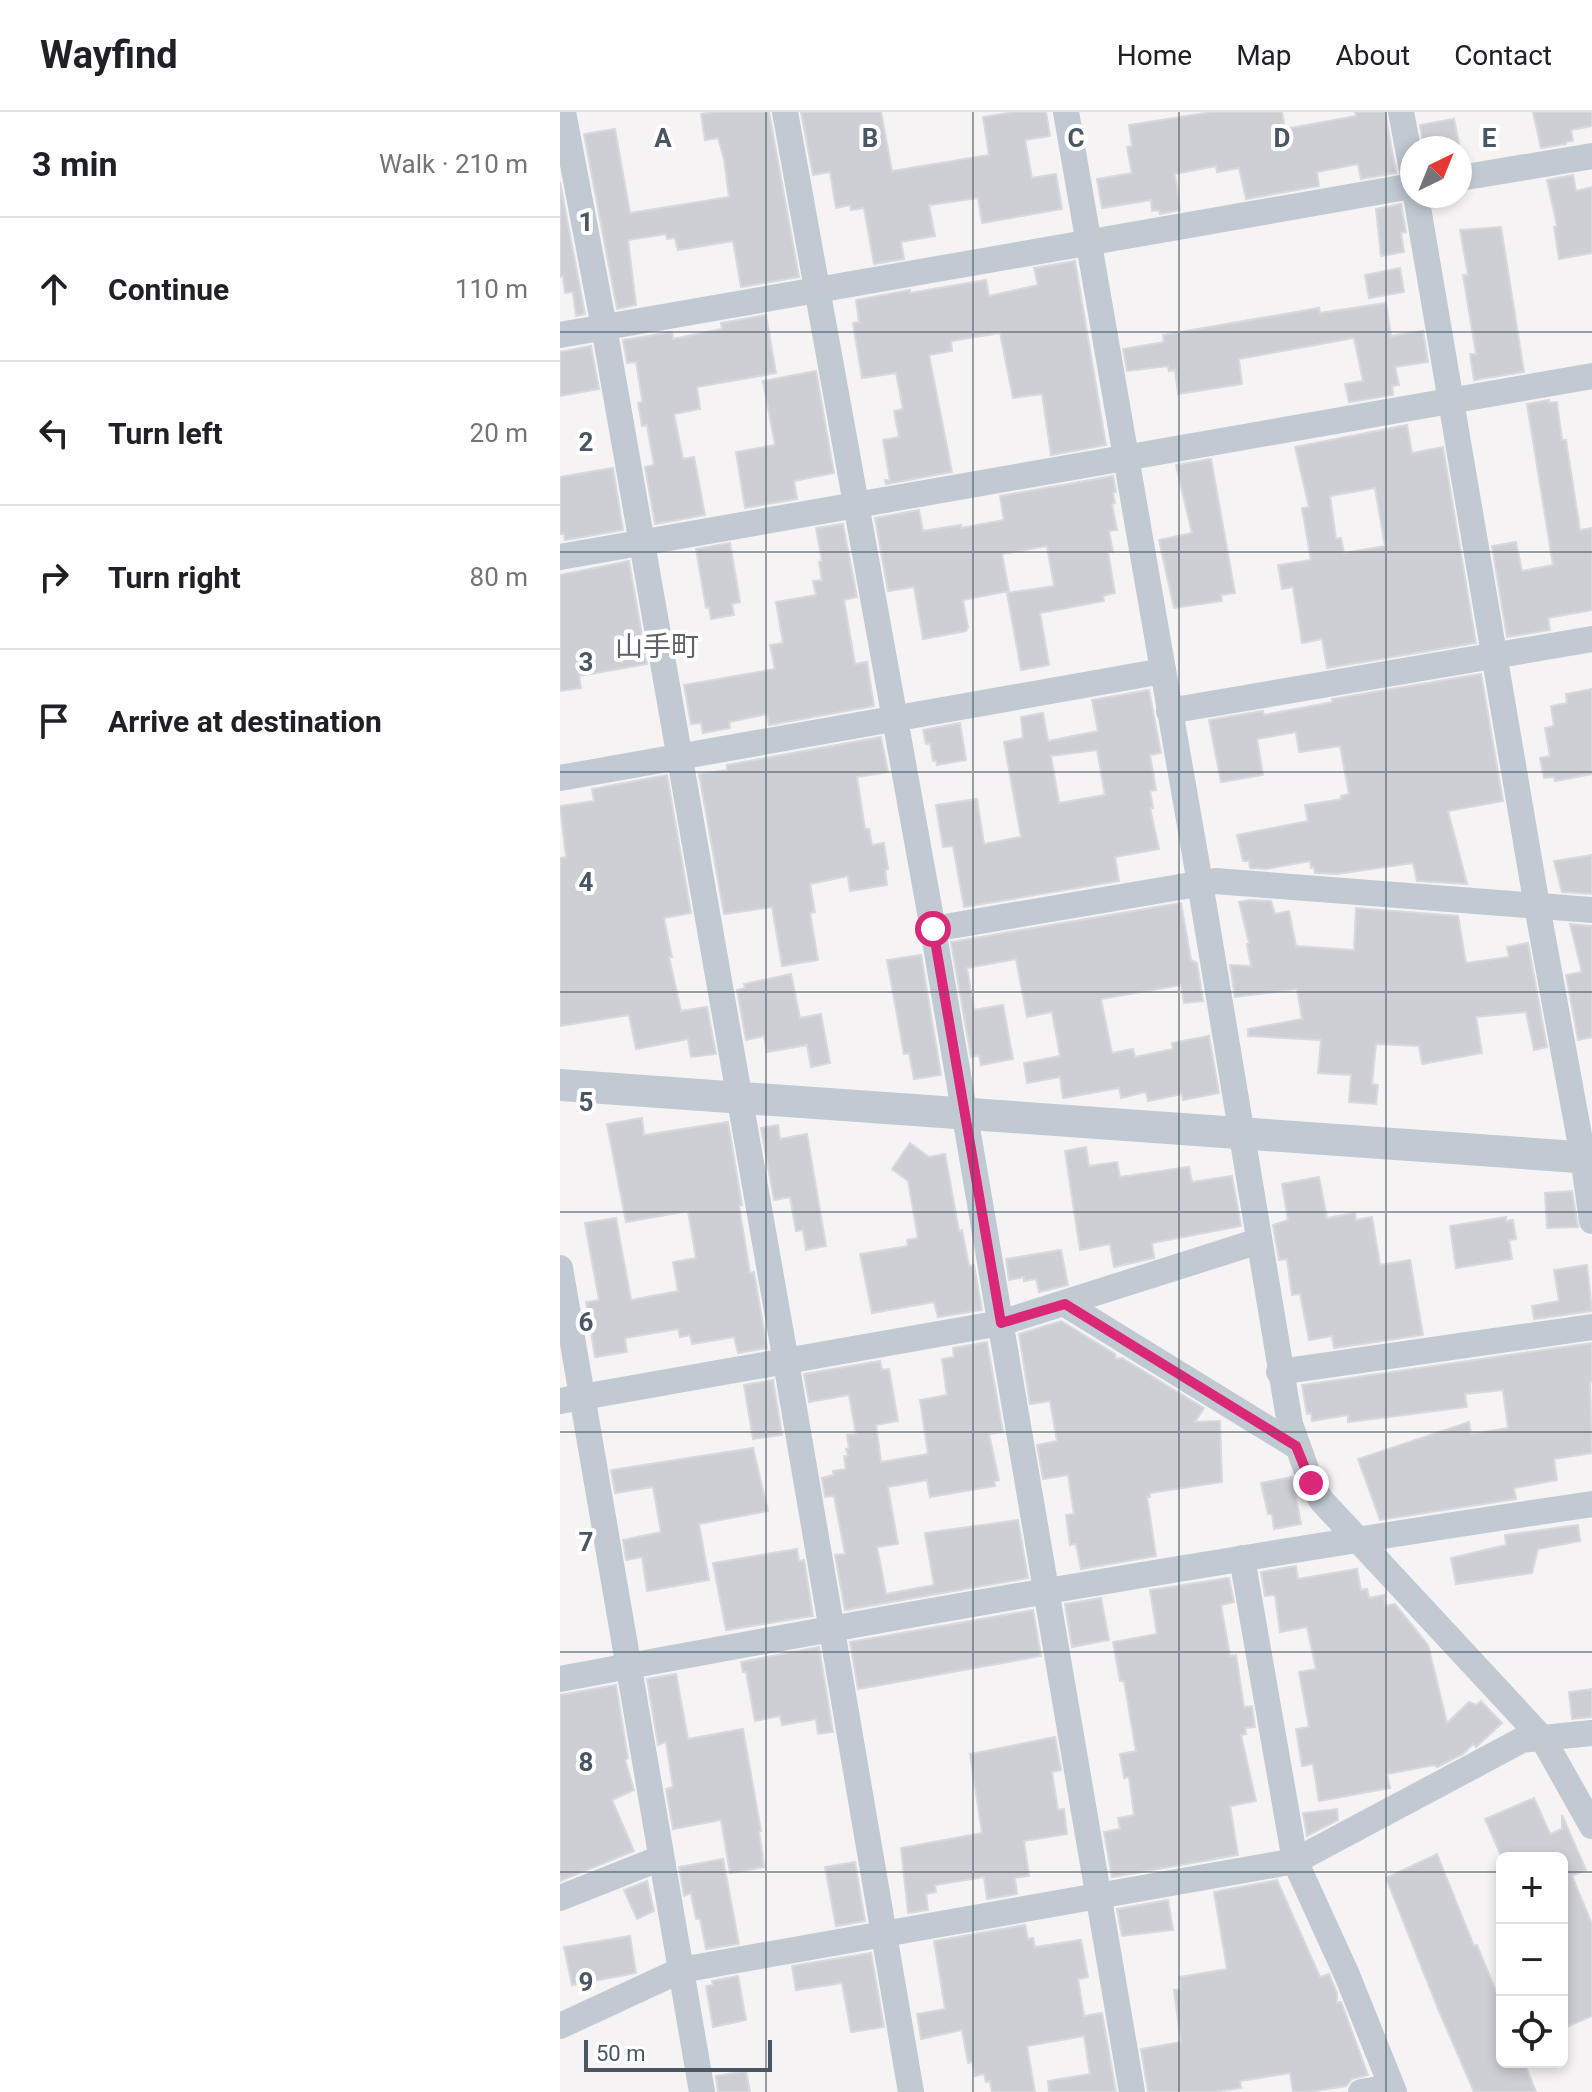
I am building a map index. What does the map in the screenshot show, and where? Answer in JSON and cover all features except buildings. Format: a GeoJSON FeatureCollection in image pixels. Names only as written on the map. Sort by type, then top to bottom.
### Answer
{"type":"FeatureCollection","features":[{"type":"Feature","properties":{"kind":"street"},"geometry":{"type":"LineString","coordinates":[[563,112],[604,327],[786,1362],[911,2092]]}},
{"type":"Feature","properties":{"kind":"street"},"geometry":{"type":"LineString","coordinates":[[785,112],[933,929],[1132,2092]]}},
{"type":"Feature","properties":{"kind":"street"},"geometry":{"type":"LineString","coordinates":[[1066,112],[1200,883],[1279,1372],[1296,1446],[1322,1501],[1543,1739],[1592,1826]]}},
{"type":"Feature","properties":{"kind":"street"},"geometry":{"type":"LineString","coordinates":[[1401,112],[1406,136]]}},
{"type":"Feature","properties":{"kind":"street"},"geometry":{"type":"LineString","coordinates":[[1472,176],[1592,156]]}},
{"type":"Feature","properties":{"kind":"street"},"geometry":{"type":"LineString","coordinates":[[560,335],[1400,188]]}},
{"type":"Feature","properties":{"kind":"street"},"geometry":{"type":"LineString","coordinates":[[1418,208],[1537,906],[1588,1158],[1592,1221]]}},
{"type":"Feature","properties":{"kind":"street"},"geometry":{"type":"LineString","coordinates":[[560,557],[1592,376]]}},
{"type":"Feature","properties":{"kind":"street"},"geometry":{"type":"LineString","coordinates":[[1169,711],[1592,639]]}},
{"type":"Feature","properties":{"kind":"street"},"geometry":{"type":"LineString","coordinates":[[560,778],[1163,671]]}},
{"type":"Feature","properties":{"kind":"street"},"geometry":{"type":"LineString","coordinates":[[933,929],[1215,881],[1592,910]]}},
{"type":"Feature","properties":{"kind":"street"},"geometry":{"type":"LineString","coordinates":[[560,1085],[1588,1158]]}},
{"type":"Feature","properties":{"kind":"street"},"geometry":{"type":"LineString","coordinates":[[571,1399],[1001,1323],[1259,1241]]}},
{"type":"Feature","properties":{"kind":"street"},"geometry":{"type":"LineString","coordinates":[[560,1268],[571,1399],[629,1666],[702,2092]]}},
{"type":"Feature","properties":{"kind":"street"},"geometry":{"type":"LineString","coordinates":[[1065,1304],[1296,1446]]}},
{"type":"Feature","properties":{"kind":"street"},"geometry":{"type":"LineString","coordinates":[[1279,1372],[1592,1327]]}},
{"type":"Feature","properties":{"kind":"street"},"geometry":{"type":"LineString","coordinates":[[560,1679],[1047,1591],[1592,1504]]}},
{"type":"Feature","properties":{"kind":"street"},"geometry":{"type":"LineString","coordinates":[[1242,1558],[1295,1861],[1347,1975],[1392,2089],[1361,2092]]}},
{"type":"Feature","properties":{"kind":"street"},"geometry":{"type":"LineString","coordinates":[[560,2026],[681,1970],[1295,1861],[1522,1740],[1592,1733]]}},
{"type":"Feature","properties":{"kind":"street"},"geometry":{"type":"LineString","coordinates":[[560,1898],[661,1858]]}},
{"type":"Feature","properties":{"kind":"district","name":"山手町"},"geometry":{"type":"Point","coordinates":[657,646]}},
{"type":"Feature","properties":{"kind":"route"},"geometry":{"type":"LineString","coordinates":[[933,929],[1001,1323],[1065,1304],[1296,1446],[1311,1483]]}}]}
